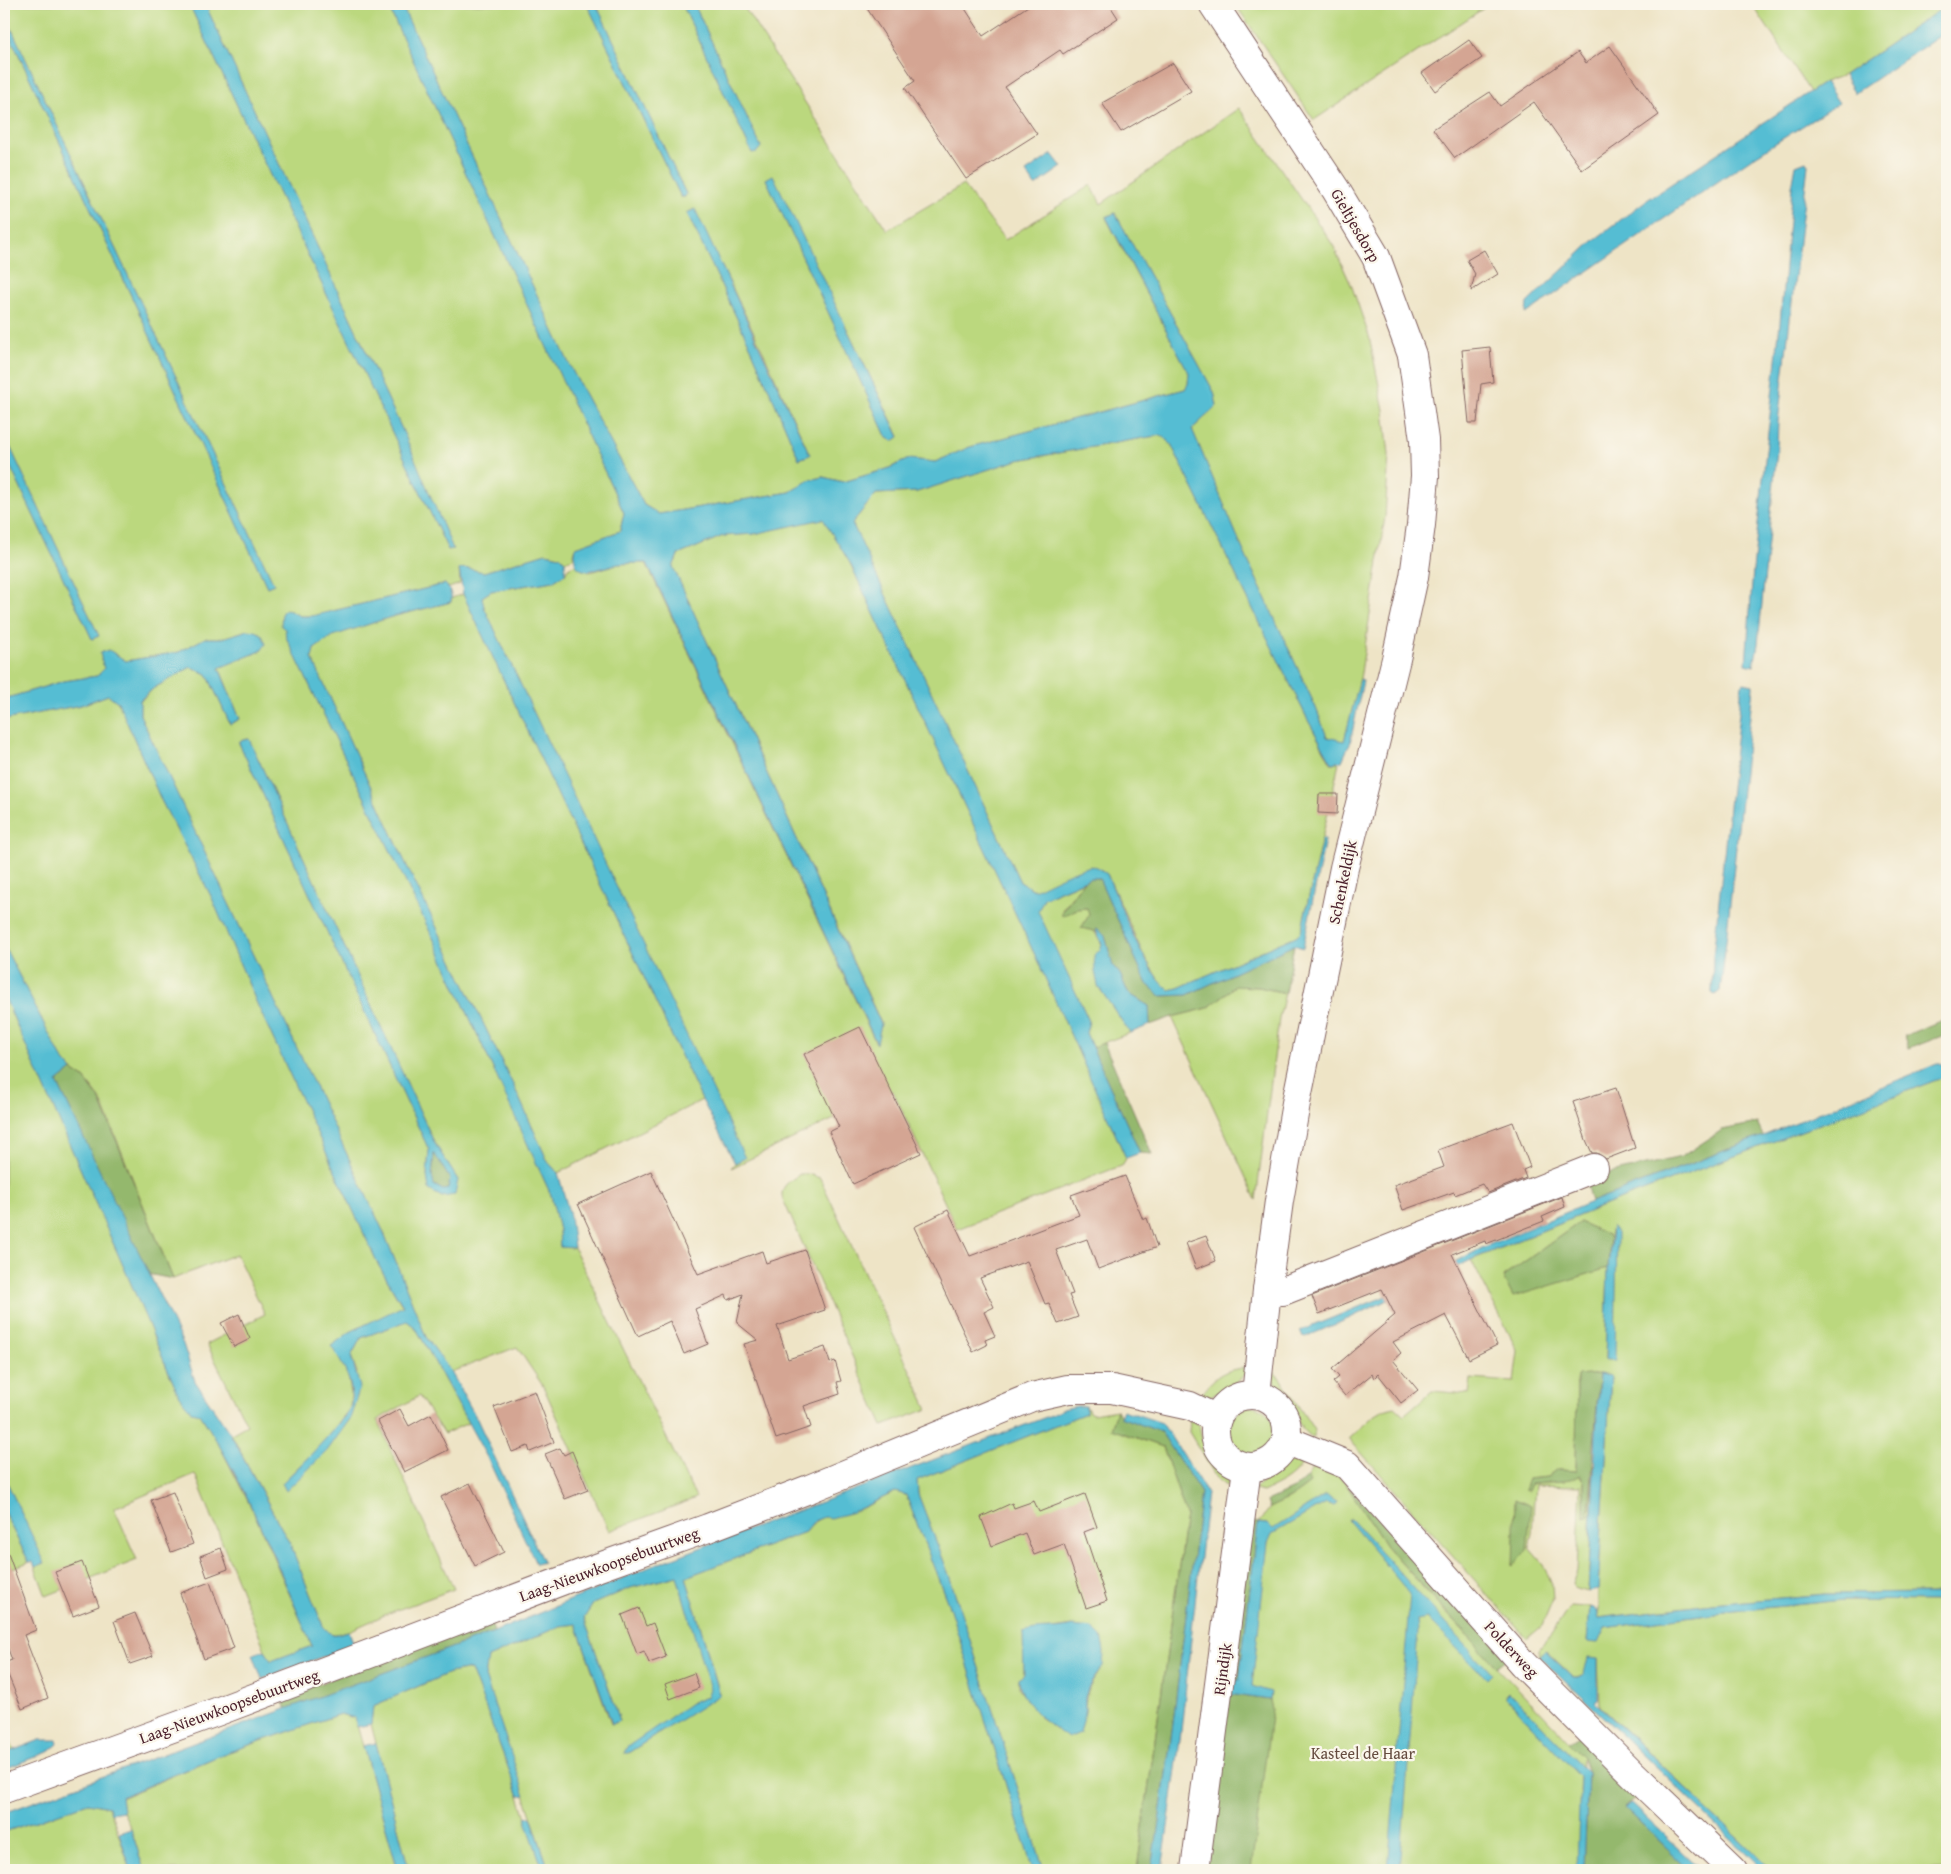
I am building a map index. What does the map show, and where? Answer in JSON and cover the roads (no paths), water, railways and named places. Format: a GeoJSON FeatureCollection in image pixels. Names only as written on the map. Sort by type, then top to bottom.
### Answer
{"type":"FeatureCollection","features":[{"type":"Feature","properties":{"kind":"street","name":"Gieltjesdorp"},"geometry":{"type":"LineString","coordinates":[[1213,4],[1336,190],[1376,257],[1412,355],[1424,440],[1425,476]]}},
{"type":"Feature","properties":{"kind":"street","name":"Schenkeldijk"},"geometry":{"type":"LineString","coordinates":[[1267,1290],[1279,1201],[1296,1103],[1344,868],[1396,659],[1414,577],[1419,548],[1425,476]]}},
{"type":"Feature","properties":{"kind":"street"},"geometry":{"type":"LineString","coordinates":[[1256,1395],[1267,1290],[1283,1291],[1594,1168]]}},
{"type":"Feature","properties":{"kind":"street","name":"Laag-Nieuwkoopsebuurtweg"},"geometry":{"type":"LineString","coordinates":[[4,1789],[219,1711],[588,1571],[708,1528],[810,1489],[1032,1397],[1068,1389],[1112,1389],[1190,1406],[1216,1419]]}},
{"type":"Feature","properties":{"kind":"street"},"geometry":{"type":"LineString","coordinates":[[1256,1395],[1276,1405],[1287,1424],[1286,1440],[1278,1456],[1263,1466],[1247,1468],[1232,1462],[1220,1450],[1214,1431],[1216,1419],[1224,1406],[1240,1396],[1256,1395]]}},
{"type":"Feature","properties":{"kind":"street","name":"Polderweg"},"geometry":{"type":"LineString","coordinates":[[1286,1440],[1347,1465],[1523,1664],[1733,1870]]}},
{"type":"Feature","properties":{"kind":"street","name":"Rijndijk"},"geometry":{"type":"LineString","coordinates":[[1195,1870],[1247,1468]]}},
{"type":"Feature","properties":{"kind":"water"},"geometry":{"type":"Polygon","coordinates":[[[189,4],[205,4],[406,438],[453,549],[448,550],[189,4]]]}},
{"type":"Feature","properties":{"kind":"water"},"geometry":{"type":"Polygon","coordinates":[[[387,4],[401,4],[573,372],[644,505],[659,514],[790,492],[809,480],[823,477],[843,482],[887,469],[909,459],[935,462],[970,447],[1185,389],[1188,384],[1189,373],[1106,217],[1115,213],[1214,392],[1217,406],[1192,429],[1243,550],[1316,708],[1327,737],[1344,741],[1360,679],[1363,681],[1350,743],[1342,761],[1332,763],[1309,722],[1171,444],[1161,435],[1018,460],[917,492],[876,494],[852,523],[1020,882],[1034,890],[1085,868],[1092,866],[1101,869],[1107,874],[1142,953],[1160,981],[1169,990],[1178,988],[1296,936],[1301,932],[1322,839],[1325,840],[1303,948],[1294,945],[1187,995],[1161,996],[1147,984],[1099,878],[1090,878],[1044,898],[1038,911],[1089,1021],[1086,1033],[1140,1153],[1126,1158],[1034,953],[850,563],[823,519],[754,534],[723,536],[678,555],[673,567],[881,1024],[877,1044],[647,563],[619,564],[595,570],[581,569],[577,566],[575,558],[576,547],[620,531],[624,513],[387,4]]]}},
{"type":"Feature","properties":{"kind":"water"},"geometry":{"type":"Polygon","coordinates":[[[587,4],[596,4],[686,194],[685,197],[681,197],[587,4]]]}},
{"type":"Feature","properties":{"kind":"water"},"geometry":{"type":"Polygon","coordinates":[[[682,4],[694,4],[761,147],[757,152],[752,153],[682,4]]]}},
{"type":"Feature","properties":{"kind":"water"},"geometry":{"type":"Polygon","coordinates":[[[1947,5],[1947,31],[1855,93],[1844,75],[1947,5]]]}},
{"type":"Feature","properties":{"kind":"water"},"geometry":{"type":"Polygon","coordinates":[[[4,13],[274,584],[267,587],[4,23],[4,13]]]}},
{"type":"Feature","properties":{"kind":"water"},"geometry":{"type":"Polygon","coordinates":[[[1825,82],[1839,103],[1755,156],[1526,314],[1527,303],[1593,241],[1644,202],[1825,82]]]}},
{"type":"Feature","properties":{"kind":"water"},"geometry":{"type":"Polygon","coordinates":[[[1052,154],[1062,167],[1035,186],[1026,172],[1052,154]]]}},
{"type":"Feature","properties":{"kind":"water"},"geometry":{"type":"Polygon","coordinates":[[[1806,161],[1808,165],[1778,422],[1777,450],[1758,644],[1754,666],[1746,664],[1753,570],[1780,323],[1792,187],[1796,165],[1806,161]]]}},
{"type":"Feature","properties":{"kind":"water"},"geometry":{"type":"Polygon","coordinates":[[[773,175],[899,437],[893,441],[887,438],[766,179],[773,175]]]}},
{"type":"Feature","properties":{"kind":"water"},"geometry":{"type":"Polygon","coordinates":[[[695,209],[810,455],[799,459],[752,350],[687,213],[695,209]]]}},
{"type":"Feature","properties":{"kind":"water"},"geometry":{"type":"Polygon","coordinates":[[[4,434],[99,636],[92,639],[4,453],[4,434]]]}},
{"type":"Feature","properties":{"kind":"water"},"geometry":{"type":"Polygon","coordinates":[[[546,553],[560,556],[565,561],[565,574],[554,581],[491,591],[482,597],[484,607],[745,1158],[735,1163],[702,1100],[463,594],[459,569],[484,572],[546,553]]]}},
{"type":"Feature","properties":{"kind":"water"},"geometry":{"type":"Polygon","coordinates":[[[445,584],[450,592],[451,602],[391,617],[333,636],[314,649],[312,658],[405,862],[516,1091],[548,1162],[558,1173],[570,1216],[574,1248],[560,1247],[559,1230],[551,1195],[434,940],[286,637],[285,629],[281,626],[282,612],[286,609],[300,616],[312,616],[445,584]]]}},
{"type":"Feature","properties":{"kind":"water"},"geometry":{"type":"Polygon","coordinates":[[[248,630],[258,632],[263,637],[266,644],[261,651],[219,668],[240,719],[230,724],[207,674],[191,667],[154,688],[140,700],[140,715],[384,1233],[426,1337],[451,1372],[477,1419],[543,1562],[536,1564],[489,1461],[416,1328],[407,1321],[361,1338],[351,1356],[360,1387],[350,1419],[327,1451],[286,1491],[282,1483],[325,1439],[350,1408],[352,1392],[350,1384],[344,1368],[331,1346],[350,1332],[403,1306],[379,1266],[258,1006],[212,898],[162,802],[118,702],[108,695],[81,705],[4,720],[4,699],[64,681],[97,676],[104,669],[100,653],[109,650],[126,661],[179,652],[205,638],[223,638],[248,630]]]}},
{"type":"Feature","properties":{"kind":"water"},"geometry":{"type":"Polygon","coordinates":[[[1744,683],[1753,685],[1753,688],[1723,969],[1720,991],[1715,995],[1712,993],[1713,957],[1742,685],[1744,683]]]}},
{"type":"Feature","properties":{"kind":"water"},"geometry":{"type":"Polygon","coordinates":[[[249,739],[434,1142],[458,1180],[455,1195],[442,1197],[429,1190],[427,1176],[429,1150],[239,743],[249,739]],[[434,1153],[432,1176],[434,1185],[443,1190],[448,1189],[450,1179],[434,1153]]]}},
{"type":"Feature","properties":{"kind":"water"},"geometry":{"type":"Polygon","coordinates":[[[1096,927],[1105,936],[1113,966],[1120,974],[1128,993],[1149,1006],[1150,1025],[1130,1033],[1098,986],[1094,955],[1100,950],[1102,944],[1096,927]]]}},
{"type":"Feature","properties":{"kind":"water"},"geometry":{"type":"Polygon","coordinates":[[[4,946],[61,1057],[72,1070],[57,1082],[183,1344],[195,1381],[231,1435],[290,1544],[323,1626],[332,1635],[349,1631],[354,1645],[262,1679],[253,1654],[265,1650],[271,1661],[312,1646],[261,1527],[233,1470],[200,1414],[192,1412],[179,1396],[4,996],[4,946]]]}},
{"type":"Feature","properties":{"kind":"water"},"geometry":{"type":"Polygon","coordinates":[[[1937,1064],[1947,1064],[1947,1076],[1605,1205],[1473,1259],[1348,1319],[1303,1338],[1300,1331],[1406,1288],[1484,1247],[1591,1202],[1763,1136],[1937,1064]]]}},
{"type":"Feature","properties":{"kind":"water"},"geometry":{"type":"Polygon","coordinates":[[[1612,1227],[1617,1233],[1615,1360],[1605,1360],[1608,1268],[1612,1227]]]}},
{"type":"Feature","properties":{"kind":"water"},"geometry":{"type":"Polygon","coordinates":[[[1599,1374],[1611,1376],[1598,1590],[1588,1592],[1599,1374]]]}},
{"type":"Feature","properties":{"kind":"water"},"geometry":{"type":"Polygon","coordinates":[[[1086,1406],[1086,1413],[917,1480],[918,1494],[949,1575],[1044,1870],[1033,1870],[950,1609],[906,1495],[895,1492],[853,1512],[831,1518],[824,1517],[814,1521],[805,1532],[686,1577],[720,1695],[628,1753],[624,1753],[627,1747],[691,1703],[707,1697],[710,1689],[677,1576],[630,1588],[593,1604],[584,1618],[620,1721],[612,1724],[576,1624],[560,1626],[488,1658],[485,1677],[525,1795],[519,1796],[471,1669],[449,1673],[373,1706],[371,1724],[357,1727],[355,1718],[340,1714],[223,1754],[121,1797],[123,1811],[111,1813],[109,1807],[88,1803],[4,1832],[4,1813],[494,1632],[652,1566],[1049,1416],[1063,1409],[1086,1406]]]}},
{"type":"Feature","properties":{"kind":"water"},"geometry":{"type":"Polygon","coordinates":[[[1123,1410],[1162,1423],[1207,1493],[1180,1740],[1162,1870],[1152,1870],[1171,1739],[1201,1493],[1161,1432],[1120,1417],[1123,1410]]]}},
{"type":"Feature","properties":{"kind":"water"},"geometry":{"type":"Polygon","coordinates":[[[4,1476],[45,1563],[35,1567],[33,1562],[29,1562],[4,1512],[4,1476]]]}},
{"type":"Feature","properties":{"kind":"water"},"geometry":{"type":"Polygon","coordinates":[[[1325,1495],[1337,1502],[1334,1506],[1326,1503],[1272,1534],[1268,1543],[1252,1686],[1271,1692],[1270,1700],[1228,1694],[1230,1679],[1239,1680],[1258,1523],[1268,1524],[1273,1529],[1325,1495]]]}},
{"type":"Feature","properties":{"kind":"water"},"geometry":{"type":"Polygon","coordinates":[[[1351,1519],[1492,1674],[1487,1679],[1427,1618],[1417,1620],[1418,1632],[1400,1870],[1388,1870],[1410,1594],[1348,1520],[1351,1519]]]}},
{"type":"Feature","properties":{"kind":"water"},"geometry":{"type":"Polygon","coordinates":[[[1947,1593],[1947,1601],[1843,1600],[1715,1613],[1605,1628],[1598,1643],[1587,1642],[1590,1607],[1597,1610],[1599,1618],[1712,1604],[1826,1594],[1947,1593]]]}},
{"type":"Feature","properties":{"kind":"water"},"geometry":{"type":"Polygon","coordinates":[[[1072,1626],[1092,1628],[1101,1637],[1104,1651],[1103,1666],[1089,1686],[1085,1697],[1085,1712],[1080,1733],[1068,1738],[1030,1706],[1021,1688],[1019,1679],[1024,1674],[1023,1633],[1072,1626]]]}},
{"type":"Feature","properties":{"kind":"water"},"geometry":{"type":"Polygon","coordinates":[[[1545,1651],[1573,1677],[1584,1674],[1588,1657],[1598,1658],[1598,1700],[1595,1702],[1772,1870],[1764,1870],[1540,1657],[1545,1651]]]}},
{"type":"Feature","properties":{"kind":"water"},"geometry":{"type":"Polygon","coordinates":[[[1509,1692],[1588,1773],[1584,1870],[1577,1870],[1580,1777],[1505,1697],[1509,1692]]]}},
{"type":"Feature","properties":{"kind":"water"},"geometry":{"type":"Polygon","coordinates":[[[40,1740],[57,1740],[58,1744],[48,1752],[4,1769],[4,1754],[40,1740]]]}},
{"type":"Feature","properties":{"kind":"water"},"geometry":{"type":"Polygon","coordinates":[[[376,1743],[409,1870],[398,1870],[363,1746],[376,1743]]]}},
{"type":"Feature","properties":{"kind":"water"},"geometry":{"type":"Polygon","coordinates":[[[1632,1804],[1702,1870],[1690,1870],[1625,1808],[1632,1804]]]}},
{"type":"Feature","properties":{"kind":"water"},"geometry":{"type":"Polygon","coordinates":[[[531,1817],[549,1870],[543,1870],[525,1818],[531,1817]]]}},
{"type":"Feature","properties":{"kind":"water"},"geometry":{"type":"Polygon","coordinates":[[[131,1829],[144,1870],[131,1870],[119,1833],[131,1829]]]}},
{"type":"Feature","properties":{"kind":"park label","name":"Kasteel de Haar"},"geometry":{"type":"Point","coordinates":[1363,1753]}}]}
